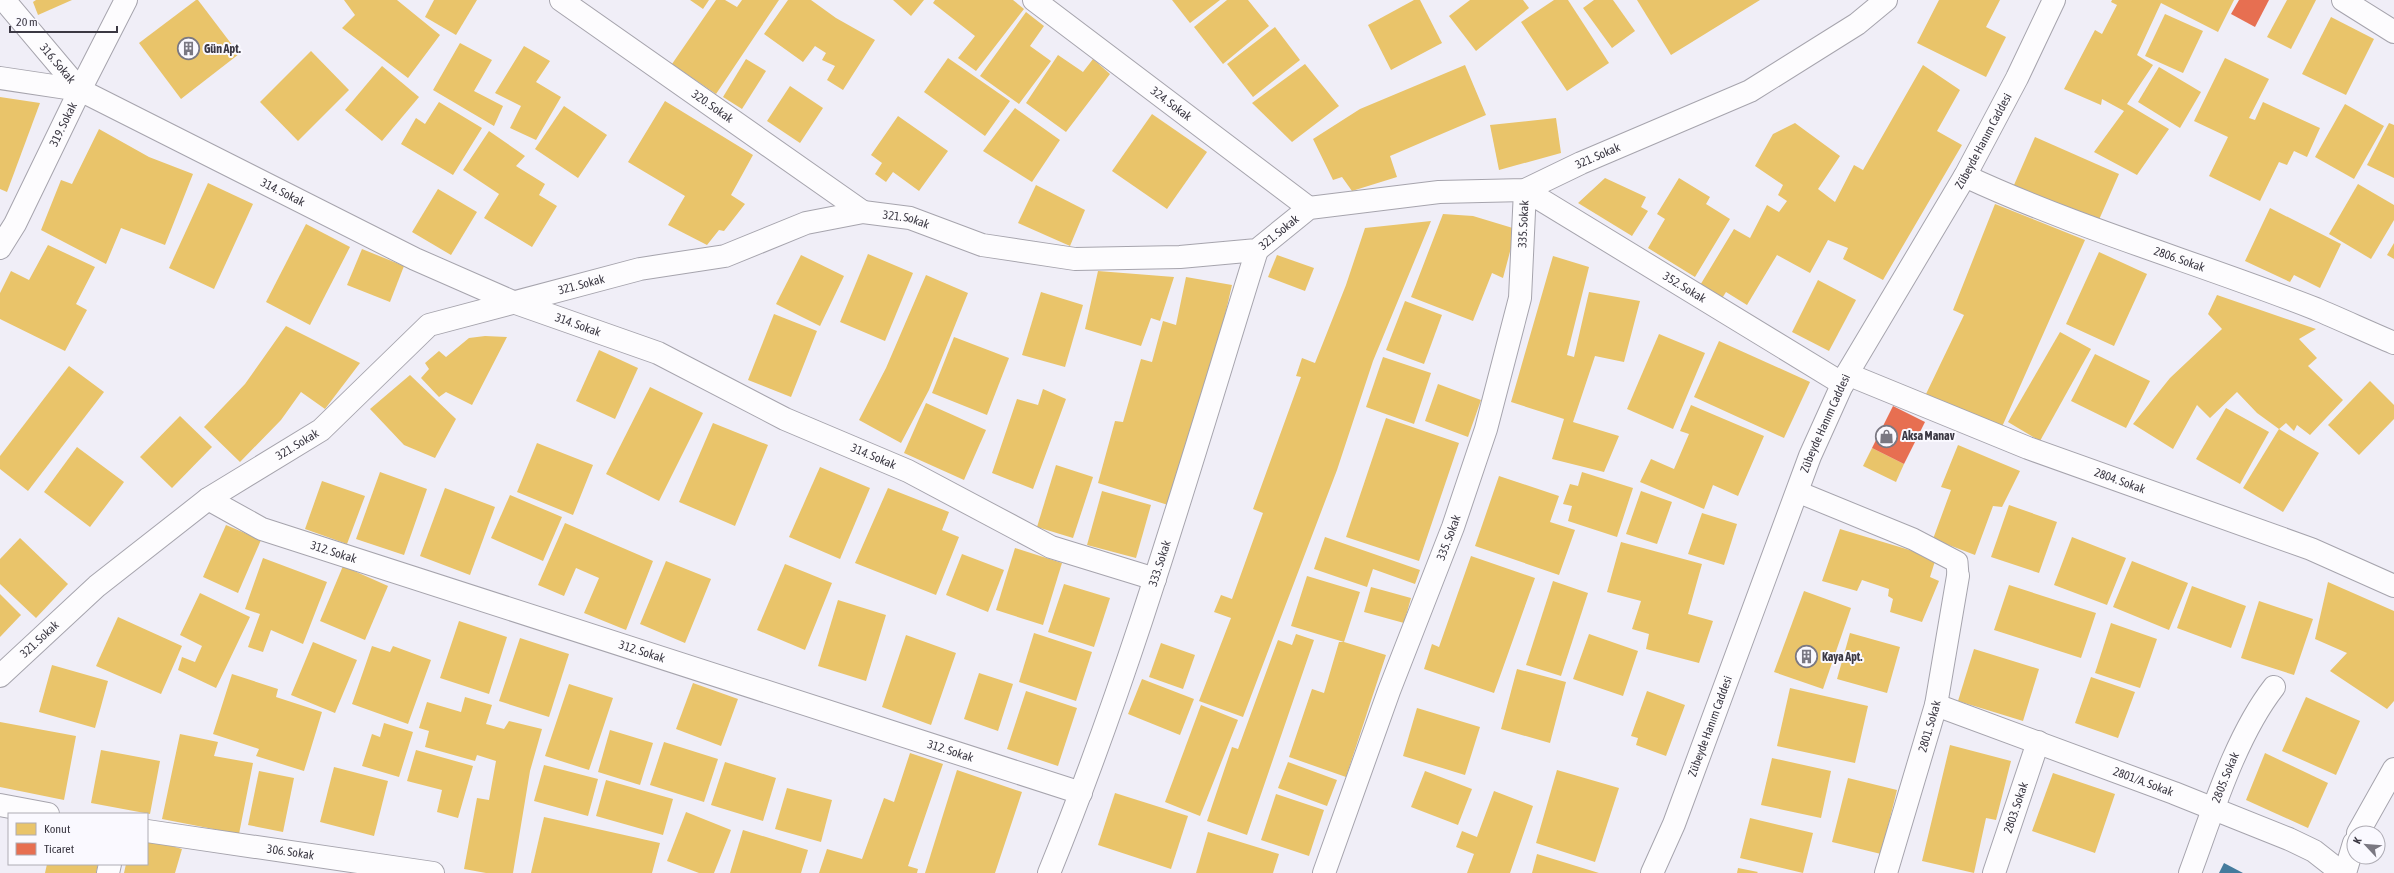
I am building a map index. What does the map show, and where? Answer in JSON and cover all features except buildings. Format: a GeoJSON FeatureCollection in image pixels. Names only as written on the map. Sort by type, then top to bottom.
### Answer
{"type":"FeatureCollection","features":[{"type":"Feature","properties":{"kind":"street","name":"316. Sokak"},"geometry":{"type":"LineString","coordinates":[[4,0],[80,90]]}},
{"type":"Feature","properties":{"kind":"street","name":"319. Sokak"},"geometry":{"type":"LineString","coordinates":[[0,248],[8,220],[80,90],[126,0]]}},
{"type":"Feature","properties":{"kind":"street","name":"320. Sokak"},"geometry":{"type":"LineString","coordinates":[[561,0],[863,212]]}},
{"type":"Feature","properties":{"kind":"street","name":"324. Sokak"},"geometry":{"type":"LineString","coordinates":[[1034,0],[1309,208]]}},
{"type":"Feature","properties":{"kind":"street","name":"321. Sokak"},"geometry":{"type":"LineString","coordinates":[[0,676],[97,586],[208,500],[321,430],[429,325],[640,269],[725,256],[806,223],[863,212],[910,218],[982,245],[1075,259],[1180,257],[1257,250],[1309,208],[1439,192],[1525,190],[1581,163],[1750,91],[1857,24],[1886,0]]}},
{"type":"Feature","properties":{"kind":"street","name":"Zübeyde Hanım Caddesi"},"geometry":{"type":"LineString","coordinates":[[1652,873],[1674,824],[1798,492],[1810,456],[1845,379],[1965,176],[2016,78],[2054,0]]}},
{"type":"Feature","properties":{"kind":"street"},"geometry":{"type":"LineString","coordinates":[[2343,0],[2394,32]]}},
{"type":"Feature","properties":{"kind":"street","name":"314. Sokak"},"geometry":{"type":"LineString","coordinates":[[0,78],[80,90],[415,259],[513,302],[658,353],[785,419],[908,471],[1051,547],[1155,579]]}},
{"type":"Feature","properties":{"kind":"street","name":"2806. Sokak"},"geometry":{"type":"LineString","coordinates":[[1965,176],[2014,198],[2097,231],[2316,309],[2394,343]]}},
{"type":"Feature","properties":{"kind":"street","name":"352. Sokak"},"geometry":{"type":"LineString","coordinates":[[1525,190],[1845,379]]}},
{"type":"Feature","properties":{"kind":"street","name":"335. Sokak"},"geometry":{"type":"LineString","coordinates":[[1324,873],[1389,691],[1454,527],[1486,428],[1520,298],[1525,190]]}},
{"type":"Feature","properties":{"kind":"street","name":"333. Sokak"},"geometry":{"type":"LineString","coordinates":[[1049,873],[1081,793],[1155,579],[1257,250]]}},
{"type":"Feature","properties":{"kind":"street","name":"2804. Sokak"},"geometry":{"type":"LineString","coordinates":[[1845,379],[2028,448],[2311,549],[2394,586]]}},
{"type":"Feature","properties":{"kind":"street"},"geometry":{"type":"LineString","coordinates":[[1798,492],[1913,539],[1957,562],[1958,576]]}},
{"type":"Feature","properties":{"kind":"street","name":"312. Sokak"},"geometry":{"type":"LineString","coordinates":[[208,500],[262,529],[1081,793]]}},
{"type":"Feature","properties":{"kind":"street","name":"2801. Sokak"},"geometry":{"type":"LineString","coordinates":[[1886,873],[1936,705],[1958,576]]}},
{"type":"Feature","properties":{"kind":"street","name":"2805. Sokak"},"geometry":{"type":"LineString","coordinates":[[2190,873],[2215,808],[2249,729],[2261,704],[2274,687]]}},
{"type":"Feature","properties":{"kind":"street","name":"2801/A. Sokak"},"geometry":{"type":"LineString","coordinates":[[1936,705],[2215,808],[2314,851],[2344,873]]}},
{"type":"Feature","properties":{"kind":"street","name":"2803. Sokak"},"geometry":{"type":"LineString","coordinates":[[1994,873],[2038,742]]}},
{"type":"Feature","properties":{"kind":"street"},"geometry":{"type":"LineString","coordinates":[[2362,825],[2394,769]]}},
{"type":"Feature","properties":{"kind":"street"},"geometry":{"type":"LineString","coordinates":[[0,805],[43,813]]}},
{"type":"Feature","properties":{"kind":"street","name":"306. Sokak"},"geometry":{"type":"LineString","coordinates":[[148,831],[303,855],[428,872]]}},
{"type":"Feature","properties":{"kind":"place","name":"Gün Apt."},"geometry":{"type":"Point","coordinates":[189,49]}},
{"type":"Feature","properties":{"kind":"place","name":"Aksa Manav"},"geometry":{"type":"Point","coordinates":[1886,436]}},
{"type":"Feature","properties":{"kind":"place","name":"Kaya Apt."},"geometry":{"type":"Point","coordinates":[1807,657]}}]}
